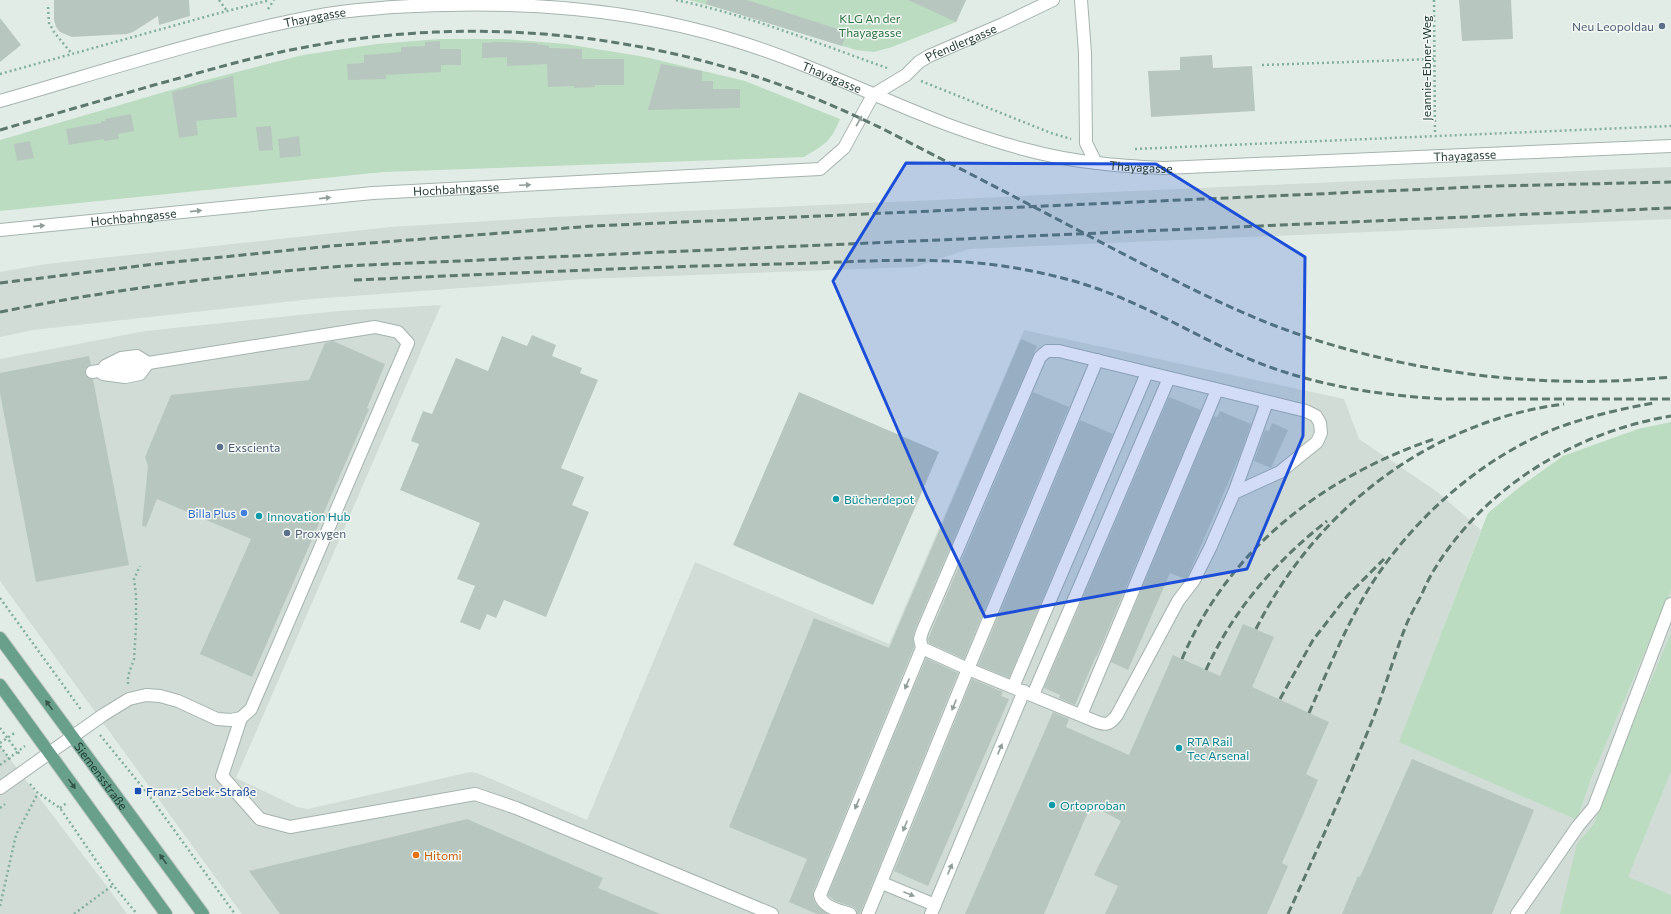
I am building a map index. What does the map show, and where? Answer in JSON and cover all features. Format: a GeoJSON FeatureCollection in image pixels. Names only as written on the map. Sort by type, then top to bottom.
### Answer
{"type":"FeatureCollection","features":[{"type":"Feature","properties":{"kind":"main road","name":"Siemensstraße"},"geometry":{"type":"LineString","coordinates":[[0,638],[203,914]]}},
{"type":"Feature","properties":{"kind":"main road"},"geometry":{"type":"LineString","coordinates":[[0,685],[166,914]]}},
{"type":"Feature","properties":{"kind":"street","name":"Pfendlergasse"},"geometry":{"type":"LineString","coordinates":[[873,95],[906,75],[919,62],[928,56],[1010,21],[1053,0]]}},
{"type":"Feature","properties":{"kind":"street"},"geometry":{"type":"LineString","coordinates":[[1081,0],[1085,52],[1086,143],[1096,163]]}},
{"type":"Feature","properties":{"kind":"street","name":"Thayagasse"},"geometry":{"type":"LineString","coordinates":[[0,101],[230,35],[270,25],[330,13],[422,4],[481,3],[549,6],[604,12],[687,28],[758,48],[948,124],[1019,148],[1096,163],[1172,168],[1671,146]]}},
{"type":"Feature","properties":{"kind":"street","name":"Hochbahngasse"},"geometry":{"type":"LineString","coordinates":[[0,230],[373,193],[820,170],[844,148],[873,95]]}},
{"type":"Feature","properties":{"kind":"street"},"geometry":{"type":"LineString","coordinates":[[0,788],[72,736],[129,699],[146,695],[160,696],[217,719],[231,720],[240,718],[252,709],[408,343],[398,332],[375,327],[92,372]]}},
{"type":"Feature","properties":{"kind":"street"},"geometry":{"type":"LineString","coordinates":[[850,914],[825,905],[821,900],[820,895],[922,648],[920,638],[922,632],[1040,357],[1047,351],[1059,351],[1306,411],[1316,416],[1320,423],[1321,433],[1317,442],[1280,472],[1234,492]]}},
{"type":"Feature","properties":{"kind":"street"},"geometry":{"type":"LineString","coordinates":[[868,914],[1097,360]]}},
{"type":"Feature","properties":{"kind":"street"},"geometry":{"type":"LineString","coordinates":[[882,883],[933,909],[1023,691],[1147,373]]}},
{"type":"Feature","properties":{"kind":"street"},"geometry":{"type":"LineString","coordinates":[[1023,691],[1169,378]]}},
{"type":"Feature","properties":{"kind":"street"},"geometry":{"type":"LineString","coordinates":[[1081,715],[1217,390]]}},
{"type":"Feature","properties":{"kind":"street"},"geometry":{"type":"LineString","coordinates":[[922,648],[968,669],[1104,725],[1112,722],[1178,601],[1194,580],[1211,546],[1234,492],[1267,402]]}},
{"type":"Feature","properties":{"kind":"street"},"geometry":{"type":"LineString","coordinates":[[1517,914],[1578,826],[1594,807],[1671,604]]}},
{"type":"Feature","properties":{"kind":"street"},"geometry":{"type":"LineString","coordinates":[[240,718],[222,776],[260,818],[290,827],[475,794],[516,808],[772,914]]}},
{"type":"Feature","properties":{"kind":"path"},"geometry":{"type":"LineString","coordinates":[[219,0],[227,11]]}},
{"type":"Feature","properties":{"kind":"path"},"geometry":{"type":"LineString","coordinates":[[0,74],[270,0]]}},
{"type":"Feature","properties":{"kind":"path"},"geometry":{"type":"LineString","coordinates":[[676,0],[742,17],[792,33],[906,75],[1051,133],[1086,143]]}},
{"type":"Feature","properties":{"kind":"path","name":"Jeannie-Ebner-Weg"},"geometry":{"type":"LineString","coordinates":[[1434,0],[1435,135]]}},
{"type":"Feature","properties":{"kind":"path"},"geometry":{"type":"LineString","coordinates":[[48,6],[49,23],[54,32],[72,54]]}},
{"type":"Feature","properties":{"kind":"path"},"geometry":{"type":"LineString","coordinates":[[1262,65],[1434,59]]}},
{"type":"Feature","properties":{"kind":"path"},"geometry":{"type":"LineString","coordinates":[[1134,149],[1671,126]]}},
{"type":"Feature","properties":{"kind":"path"},"geometry":{"type":"LineString","coordinates":[[129,699],[128,676],[134,659],[136,627],[136,595],[134,579],[140,566]]}},
{"type":"Feature","properties":{"kind":"path"},"geometry":{"type":"LineString","coordinates":[[0,598],[91,723],[148,794],[235,914]]}},
{"type":"Feature","properties":{"kind":"path"},"geometry":{"type":"LineString","coordinates":[[0,728],[17,752],[0,765]]}},
{"type":"Feature","properties":{"kind":"path"},"geometry":{"type":"LineString","coordinates":[[0,746],[20,773],[38,793],[60,808],[113,885],[137,914]]}},
{"type":"Feature","properties":{"kind":"path"},"geometry":{"type":"LineString","coordinates":[[0,906],[16,835],[38,793]]}},
{"type":"Feature","properties":{"kind":"path"},"geometry":{"type":"LineString","coordinates":[[74,914],[113,885]]}},
{"type":"Feature","properties":{"kind":"highlighted area"},"geometry":{"type":"Polygon","coordinates":[[[906,163],[1156,164],[1305,257],[1303,436],[1247,569],[985,617],[927,497],[833,281],[906,163]]]}},
{"type":"Feature","properties":{"kind":"shaded area"},"geometry":{"type":"Polygon","coordinates":[[[1671,167],[1671,219],[969,249],[915,267],[584,279],[312,299],[33,330],[0,337],[0,272],[46,264],[390,227],[553,217],[1671,167]]]}},
{"type":"Feature","properties":{"kind":"shaded area"},"geometry":{"type":"Polygon","coordinates":[[[441,305],[236,778],[297,807],[308,809],[470,772],[477,773],[587,820],[695,562],[889,644],[1024,330],[1344,399],[1359,439],[1436,491],[1481,530],[1400,741],[1577,820],[1591,779],[1671,590],[1671,914],[242,914],[0,581],[0,359],[145,331],[339,311],[441,305]]]}},
{"type":"Feature","properties":{"kind":"shaded area"},"geometry":{"type":"Polygon","coordinates":[[[0,746],[108,888],[127,914],[0,914],[0,746]]]}},
{"type":"Feature","properties":{"kind":"green space","name":"KLG An der Thayagasse"},"geometry":{"type":"Polygon","coordinates":[[[689,0],[966,0],[956,22],[892,47],[874,52],[856,50],[689,0]]]}},
{"type":"Feature","properties":{"kind":"green space"},"geometry":{"type":"Polygon","coordinates":[[[439,39],[506,39],[566,44],[645,57],[745,81],[840,119],[830,138],[817,149],[804,157],[383,172],[0,211],[0,140],[202,81],[303,55],[377,44],[439,39]]]}},
{"type":"Feature","properties":{"kind":"green space"},"geometry":{"type":"Polygon","coordinates":[[[1671,422],[1671,590],[1591,779],[1577,820],[1399,742],[1488,513],[1521,486],[1563,456],[1638,429],[1671,422]]]}},
{"type":"Feature","properties":{"kind":"green space"},"geometry":{"type":"Polygon","coordinates":[[[1671,633],[1671,771],[1628,877],[1671,895],[1671,914],[1560,914],[1577,844],[1594,824],[1620,755],[1671,633]]]}},
{"type":"Feature","properties":{"kind":"building"},"geometry":{"type":"Polygon","coordinates":[[[54,0],[189,0],[190,16],[159,25],[158,16],[133,32],[127,34],[72,37],[60,32],[56,27],[54,20],[54,0]]]}},
{"type":"Feature","properties":{"kind":"building"},"geometry":{"type":"Polygon","coordinates":[[[707,0],[747,0],[847,32],[842,46],[706,4],[707,0]]]}},
{"type":"Feature","properties":{"kind":"building"},"geometry":{"type":"Polygon","coordinates":[[[908,0],[966,0],[956,22],[908,0]]]}},
{"type":"Feature","properties":{"kind":"building"},"geometry":{"type":"Polygon","coordinates":[[[1459,0],[1511,0],[1513,39],[1462,41],[1459,0]]]}},
{"type":"Feature","properties":{"kind":"building"},"geometry":{"type":"Polygon","coordinates":[[[0,18],[21,45],[0,62],[0,18]]]}},
{"type":"Feature","properties":{"kind":"building"},"geometry":{"type":"Polygon","coordinates":[[[440,41],[440,49],[461,49],[461,65],[441,65],[441,72],[386,75],[386,79],[348,80],[347,64],[364,63],[364,55],[401,52],[401,47],[425,46],[425,42],[440,41]]]}},
{"type":"Feature","properties":{"kind":"building"},"geometry":{"type":"Polygon","coordinates":[[[482,43],[537,43],[549,46],[549,48],[582,49],[582,59],[624,59],[624,85],[595,85],[595,87],[574,88],[574,86],[548,87],[547,64],[507,66],[507,57],[482,58],[482,43]]]}},
{"type":"Feature","properties":{"kind":"building"},"geometry":{"type":"Polygon","coordinates":[[[1212,55],[1213,68],[1252,66],[1255,111],[1151,117],[1148,71],[1180,70],[1180,57],[1212,55]]]}},
{"type":"Feature","properties":{"kind":"building"},"geometry":{"type":"Polygon","coordinates":[[[661,64],[702,71],[702,81],[713,81],[713,89],[740,89],[740,108],[648,110],[661,64]]]}},
{"type":"Feature","properties":{"kind":"building"},"geometry":{"type":"Polygon","coordinates":[[[233,76],[237,117],[196,121],[198,135],[179,138],[172,92],[233,76]]]}},
{"type":"Feature","properties":{"kind":"building"},"geometry":{"type":"Polygon","coordinates":[[[131,114],[134,131],[118,134],[119,139],[104,141],[104,139],[69,145],[66,129],[101,123],[101,121],[106,121],[105,119],[131,114]]]}},
{"type":"Feature","properties":{"kind":"building"},"geometry":{"type":"Polygon","coordinates":[[[271,126],[273,150],[259,151],[256,127],[271,126]]]}},
{"type":"Feature","properties":{"kind":"building"},"geometry":{"type":"Polygon","coordinates":[[[299,136],[301,156],[280,158],[278,139],[299,136]]]}},
{"type":"Feature","properties":{"kind":"building"},"geometry":{"type":"Polygon","coordinates":[[[30,141],[34,158],[17,161],[14,144],[30,141]]]}},
{"type":"Feature","properties":{"kind":"building"},"geometry":{"type":"Polygon","coordinates":[[[532,335],[556,345],[552,356],[582,368],[580,373],[598,380],[561,468],[584,477],[572,505],[589,512],[546,617],[504,600],[496,618],[487,614],[480,630],[460,622],[475,586],[457,579],[480,523],[400,490],[419,444],[411,441],[423,411],[432,414],[456,358],[488,371],[502,336],[527,346],[532,335]]]}},
{"type":"Feature","properties":{"kind":"building"},"geometry":{"type":"Polygon","coordinates":[[[1021,339],[1037,346],[915,629],[913,637],[914,647],[813,892],[813,898],[816,904],[828,914],[817,914],[789,902],[807,859],[729,827],[814,618],[889,648],[1021,339]]]}},
{"type":"Feature","properties":{"kind":"building","name":"Innovation Hub"},"geometry":{"type":"Polygon","coordinates":[[[333,341],[385,364],[367,408],[369,409],[252,677],[200,654],[251,539],[157,499],[146,527],[142,526],[148,466],[145,457],[171,395],[309,380],[325,343],[333,341]]]}},
{"type":"Feature","properties":{"kind":"building"},"geometry":{"type":"Polygon","coordinates":[[[89,356],[91,365],[85,369],[85,374],[89,379],[93,379],[129,565],[36,582],[0,393],[0,373],[89,356]]]}},
{"type":"Feature","properties":{"kind":"building","name":"Bücherdepot"},"geometry":{"type":"Polygon","coordinates":[[[799,392],[939,452],[873,605],[733,545],[799,392]]]}},
{"type":"Feature","properties":{"kind":"building"},"geometry":{"type":"Polygon","coordinates":[[[1033,392],[1069,407],[964,659],[929,643],[928,639],[1033,392]]]}},
{"type":"Feature","properties":{"kind":"building"},"geometry":{"type":"Polygon","coordinates":[[[1169,397],[1201,410],[1075,705],[1059,698],[1060,695],[1044,688],[1169,397]]]}},
{"type":"Feature","properties":{"kind":"building"},"geometry":{"type":"Polygon","coordinates":[[[1220,411],[1251,424],[1240,455],[1188,576],[1185,579],[1170,573],[1128,670],[1111,662],[1214,416],[1217,417],[1220,411]]]}},
{"type":"Feature","properties":{"kind":"building"},"geometry":{"type":"Polygon","coordinates":[[[1080,420],[1113,434],[1009,678],[978,665],[1080,420]]]}},
{"type":"Feature","properties":{"kind":"building"},"geometry":{"type":"Polygon","coordinates":[[[1272,423],[1288,430],[1271,468],[1254,461],[1265,430],[1269,431],[1272,423]]]}},
{"type":"Feature","properties":{"kind":"building","name":"RTA Rail Tec Arsenal"},"geometry":{"type":"Polygon","coordinates":[[[1243,624],[1274,637],[1252,687],[1329,722],[1306,774],[1318,780],[1282,863],[1288,866],[1267,914],[1105,914],[1118,886],[1094,875],[1121,821],[1091,805],[1044,914],[965,914],[1053,712],[1069,719],[1066,727],[1129,755],[1173,655],[1220,676],[1243,624]]]}},
{"type":"Feature","properties":{"kind":"building"},"geometry":{"type":"Polygon","coordinates":[[[926,658],[958,673],[860,914],[857,914],[856,909],[853,907],[835,901],[828,895],[926,658]]]}},
{"type":"Feature","properties":{"kind":"building"},"geometry":{"type":"Polygon","coordinates":[[[972,679],[1003,692],[1001,696],[1009,699],[928,886],[894,871],[972,679]]]}},
{"type":"Feature","properties":{"kind":"building"},"geometry":{"type":"Polygon","coordinates":[[[1412,759],[1534,810],[1492,914],[1342,914],[1412,759]]]}},
{"type":"Feature","properties":{"kind":"building"},"geometry":{"type":"Polygon","coordinates":[[[467,819],[603,878],[598,888],[660,914],[280,914],[249,871],[467,819]]]}},
{"type":"Feature","properties":{"kind":"railway"},"geometry":{"type":"LineString","coordinates":[[0,130],[245,60],[301,48],[356,39],[412,33],[468,31],[524,33],[580,38],[636,46],[691,58],[745,73],[781,85],[851,114],[1024,201],[1196,291],[1266,322],[1335,346],[1429,368],[1477,375],[1574,381],[1623,381],[1671,377]]}},
{"type":"Feature","properties":{"kind":"railway"},"geometry":{"type":"LineString","coordinates":[[0,283],[164,263],[331,246],[593,226],[1497,186],[1671,182]]}},
{"type":"Feature","properties":{"kind":"railway"},"geometry":{"type":"LineString","coordinates":[[0,312],[86,296],[214,278],[344,266],[1671,208]]}},
{"type":"Feature","properties":{"kind":"railway"},"geometry":{"type":"LineString","coordinates":[[354,280],[619,269],[910,260],[975,263],[1008,267],[1074,281],[1116,296],[1141,307],[1227,349],[1266,366],[1316,381],[1366,391],[1392,395],[1444,399],[1671,399]]}},
{"type":"Feature","properties":{"kind":"railway"},"geometry":{"type":"LineString","coordinates":[[1309,713],[1345,632],[1371,585],[1407,537],[1427,515],[1450,494],[1499,458],[1552,430],[1603,414],[1654,403]]}},
{"type":"Feature","properties":{"kind":"railway"},"geometry":{"type":"LineString","coordinates":[[1256,629],[1281,586],[1311,546],[1345,510],[1383,478],[1424,451],[1468,429],[1515,414],[1564,404]]}},
{"type":"Feature","properties":{"kind":"railway"},"geometry":{"type":"LineString","coordinates":[[1288,914],[1331,818],[1377,709],[1407,623],[1432,573],[1455,540],[1479,513],[1506,489],[1536,468],[1568,450],[1601,435],[1636,424],[1671,416]]}},
{"type":"Feature","properties":{"kind":"railway"},"geometry":{"type":"LineString","coordinates":[[1182,659],[1202,619],[1226,583],[1254,550],[1285,521],[1319,495],[1356,473],[1396,454],[1437,438]]}},
{"type":"Feature","properties":{"kind":"railway"},"geometry":{"type":"LineString","coordinates":[[1206,670],[1229,627],[1258,588],[1290,553],[1327,521]]}},
{"type":"Feature","properties":{"kind":"railway"},"geometry":{"type":"LineString","coordinates":[[1280,699],[1313,640],[1348,595],[1384,559]]}},
{"type":"Feature","properties":{"kind":"place","name":"Neu Leopoldau"},"geometry":{"type":"Point","coordinates":[1662,26]}},
{"type":"Feature","properties":{"kind":"place","name":"Exscienta"},"geometry":{"type":"Point","coordinates":[220,447]}},
{"type":"Feature","properties":{"kind":"place","name":"Bücherdepot"},"geometry":{"type":"Point","coordinates":[836,499]}},
{"type":"Feature","properties":{"kind":"place","name":"Billa Plus"},"geometry":{"type":"Point","coordinates":[244,513]}},
{"type":"Feature","properties":{"kind":"place","name":"Innovation Hub"},"geometry":{"type":"Point","coordinates":[259,516]}},
{"type":"Feature","properties":{"kind":"place","name":"Proxygen"},"geometry":{"type":"Point","coordinates":[287,533]}},
{"type":"Feature","properties":{"kind":"place","name":"RTA Rail Tec Arsenal"},"geometry":{"type":"Point","coordinates":[1179,748]}},
{"type":"Feature","properties":{"kind":"place","name":"Franz-Sebek-Straße"},"geometry":{"type":"Point","coordinates":[138,791]}},
{"type":"Feature","properties":{"kind":"place","name":"Ortoproban"},"geometry":{"type":"Point","coordinates":[1052,805]}},
{"type":"Feature","properties":{"kind":"place","name":"Hitomi"},"geometry":{"type":"Point","coordinates":[416,855]}}]}
